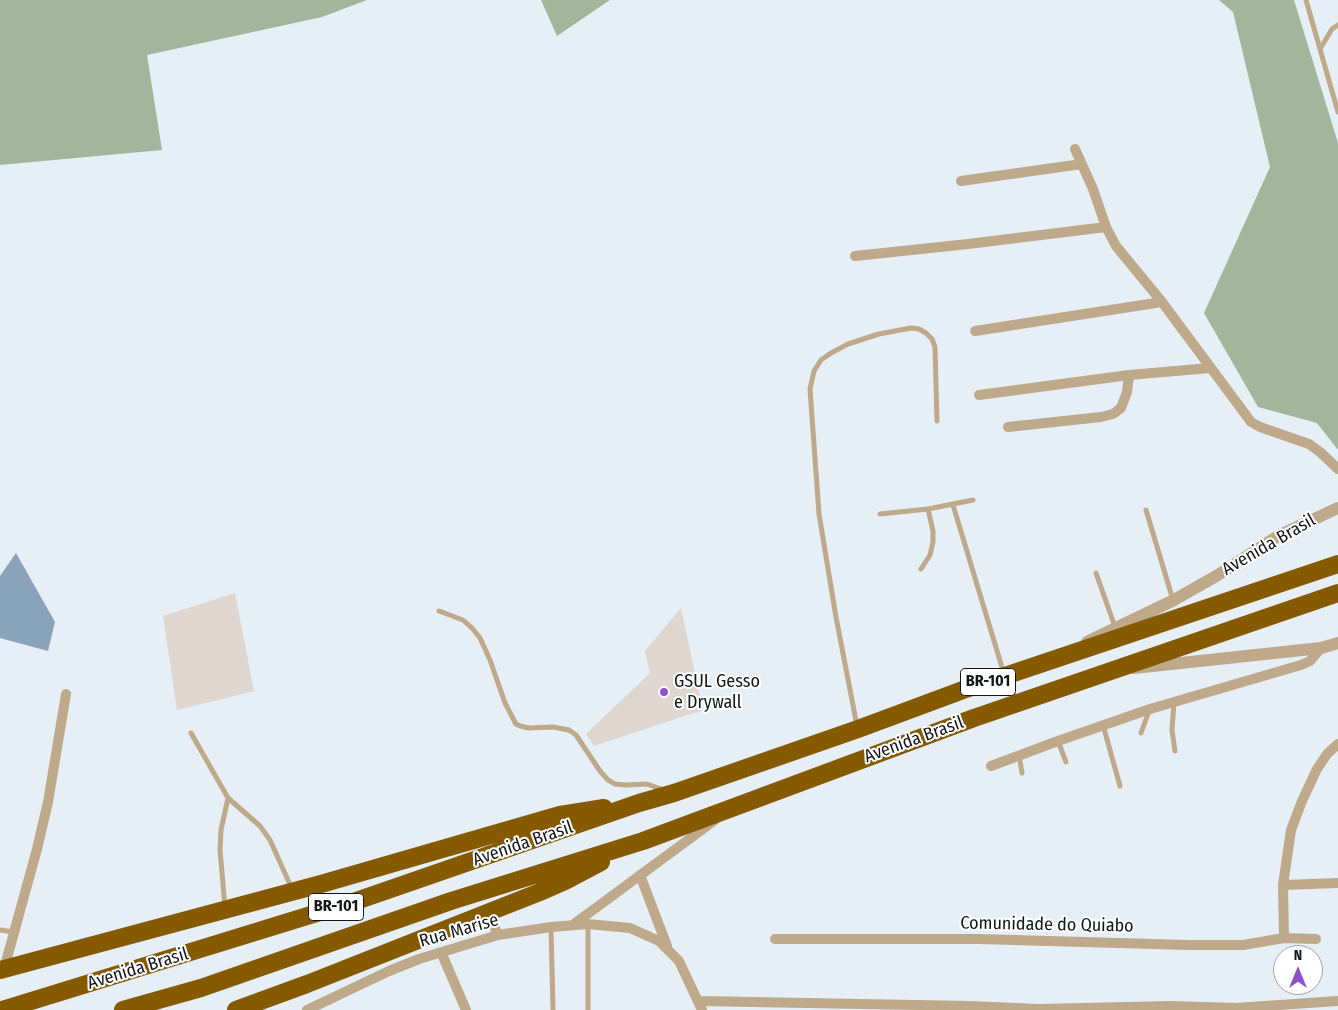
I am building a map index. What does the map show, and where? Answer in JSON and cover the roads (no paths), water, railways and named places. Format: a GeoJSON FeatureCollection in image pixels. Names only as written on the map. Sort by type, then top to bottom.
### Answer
{"type":"FeatureCollection","features":[{"type":"Feature","properties":{"kind":"highway","name":"Avenida Brasil"},"geometry":{"type":"LineString","coordinates":[[2,1010],[356,901],[639,803],[674,793],[1039,665],[1338,564]]}},
{"type":"Feature","properties":{"kind":"highway","name":"Avenida Brasil"},"geometry":{"type":"LineString","coordinates":[[123,1010],[201,988],[451,901],[643,840],[965,721],[1338,593]]}},
{"type":"Feature","properties":{"kind":"highway"},"geometry":{"type":"LineString","coordinates":[[2,970],[293,892],[560,815],[639,803]]}},
{"type":"Feature","properties":{"kind":"highway"},"geometry":{"type":"LineString","coordinates":[[236,1010],[307,984],[566,881],[643,840]]}},
{"type":"Feature","properties":{"kind":"street"},"geometry":{"type":"LineString","coordinates":[[1075,149],[1116,246],[1162,302],[1250,422],[1309,444],[1338,469]]}},
{"type":"Feature","properties":{"kind":"street"},"geometry":{"type":"LineString","coordinates":[[961,181],[1082,164]]}},
{"type":"Feature","properties":{"kind":"street"},"geometry":{"type":"LineString","coordinates":[[855,256],[1106,226]]}},
{"type":"Feature","properties":{"kind":"street"},"geometry":{"type":"LineString","coordinates":[[975,331],[1162,302]]}},
{"type":"Feature","properties":{"kind":"street"},"geometry":{"type":"LineString","coordinates":[[979,395],[1129,375],[1210,368]]}},
{"type":"Feature","properties":{"kind":"street"},"geometry":{"type":"LineString","coordinates":[[1008,427],[1101,417],[1113,414],[1121,408],[1129,375]]}},
{"type":"Feature","properties":{"kind":"street","name":"Avenida Brasil"},"geometry":{"type":"LineString","coordinates":[[1039,665],[1174,600],[1218,575],[1278,536],[1338,508]]}},
{"type":"Feature","properties":{"kind":"street","name":"Avenida Brasil"},"geometry":{"type":"LineString","coordinates":[[1109,671],[1320,648],[1338,643]]}},
{"type":"Feature","properties":{"kind":"street"},"geometry":{"type":"LineString","coordinates":[[991,766],[1150,709],[1301,666],[1315,656],[1320,648]]}},
{"type":"Feature","properties":{"kind":"street"},"geometry":{"type":"LineString","coordinates":[[2,970],[37,849],[48,802],[66,694]]}},
{"type":"Feature","properties":{"kind":"street"},"geometry":{"type":"LineString","coordinates":[[1284,938],[1283,885],[1291,830],[1317,769],[1327,754],[1338,744]]}},
{"type":"Feature","properties":{"kind":"street"},"geometry":{"type":"LineString","coordinates":[[573,925],[730,808]]}},
{"type":"Feature","properties":{"kind":"street"},"geometry":{"type":"LineString","coordinates":[[640,875],[668,948],[684,969],[700,1006],[1038,1010],[1236,1009],[1336,1004]]}},
{"type":"Feature","properties":{"kind":"street"},"geometry":{"type":"LineString","coordinates":[[1283,885],[1338,883]]}},
{"type":"Feature","properties":{"kind":"street"},"geometry":{"type":"LineString","coordinates":[[488,912],[498,935]]}},
{"type":"Feature","properties":{"kind":"street","name":"Rua Marise"},"geometry":{"type":"LineString","coordinates":[[307,1010],[388,971],[441,952],[498,935],[551,927],[588,924],[630,928],[654,938],[668,948]]}},
{"type":"Feature","properties":{"kind":"street","name":"Comunidade do Quiabo"},"geometry":{"type":"LineString","coordinates":[[776,939],[979,939],[1243,946],[1284,938],[1316,939]]}},
{"type":"Feature","properties":{"kind":"street"},"geometry":{"type":"LineString","coordinates":[[441,952],[466,1010]]}},
{"type":"Feature","properties":{"kind":"lane"},"geometry":{"type":"LineString","coordinates":[[1306,0],[1338,112]]}},
{"type":"Feature","properties":{"kind":"lane"},"geometry":{"type":"LineString","coordinates":[[1320,49],[1332,29],[1338,25]]}},
{"type":"Feature","properties":{"kind":"lane"},"geometry":{"type":"LineString","coordinates":[[858,729],[836,617],[819,514],[810,389],[814,371],[820,360],[848,344],[879,334],[911,328],[918,329],[932,339],[935,347],[937,420]]}},
{"type":"Feature","properties":{"kind":"lane"},"geometry":{"type":"LineString","coordinates":[[880,514],[928,509],[973,500]]}},
{"type":"Feature","properties":{"kind":"lane"},"geometry":{"type":"LineString","coordinates":[[953,505],[1005,677]]}},
{"type":"Feature","properties":{"kind":"lane"},"geometry":{"type":"LineString","coordinates":[[921,569],[930,555],[933,542],[933,531],[928,509]]}},
{"type":"Feature","properties":{"kind":"lane"},"geometry":{"type":"LineString","coordinates":[[1146,510],[1174,600]]}},
{"type":"Feature","properties":{"kind":"lane"},"geometry":{"type":"LineString","coordinates":[[1096,573],[1115,628]]}},
{"type":"Feature","properties":{"kind":"lane"},"geometry":{"type":"LineString","coordinates":[[439,611],[463,620],[480,638],[505,703],[516,724],[529,728],[553,727],[569,730],[576,735],[608,780],[615,784],[647,784],[674,793]]}},
{"type":"Feature","properties":{"kind":"lane"},"geometry":{"type":"LineString","coordinates":[[1174,702],[1172,730],[1175,750]]}},
{"type":"Feature","properties":{"kind":"lane"},"geometry":{"type":"LineString","coordinates":[[1141,734],[1150,709]]}},
{"type":"Feature","properties":{"kind":"lane"},"geometry":{"type":"LineString","coordinates":[[1102,725],[1120,786]]}},
{"type":"Feature","properties":{"kind":"lane"},"geometry":{"type":"LineString","coordinates":[[191,734],[228,798],[260,826],[270,840],[293,892]]}},
{"type":"Feature","properties":{"kind":"lane"},"geometry":{"type":"LineString","coordinates":[[1058,741],[1066,762]]}},
{"type":"Feature","properties":{"kind":"lane"},"geometry":{"type":"LineString","coordinates":[[1020,755],[1022,773]]}},
{"type":"Feature","properties":{"kind":"lane"},"geometry":{"type":"LineString","coordinates":[[226,910],[220,850],[221,830],[228,798]]}},
{"type":"Feature","properties":{"kind":"lane"},"geometry":{"type":"LineString","coordinates":[[588,924],[588,1010]]}},
{"type":"Feature","properties":{"kind":"lane"},"geometry":{"type":"LineString","coordinates":[[551,927],[553,1010]]}},
{"type":"Feature","properties":{"kind":"lane"},"geometry":{"type":"LineString","coordinates":[[0,930],[14,932]]}},
{"type":"Feature","properties":{"kind":"water"},"geometry":{"type":"Polygon","coordinates":[[[16,553],[55,622],[48,651],[0,638],[0,576],[16,553]]]}},
{"type":"Feature","properties":{"kind":"place","name":"GSUL Gesso e Drywall"},"geometry":{"type":"Point","coordinates":[664,692]}}]}
